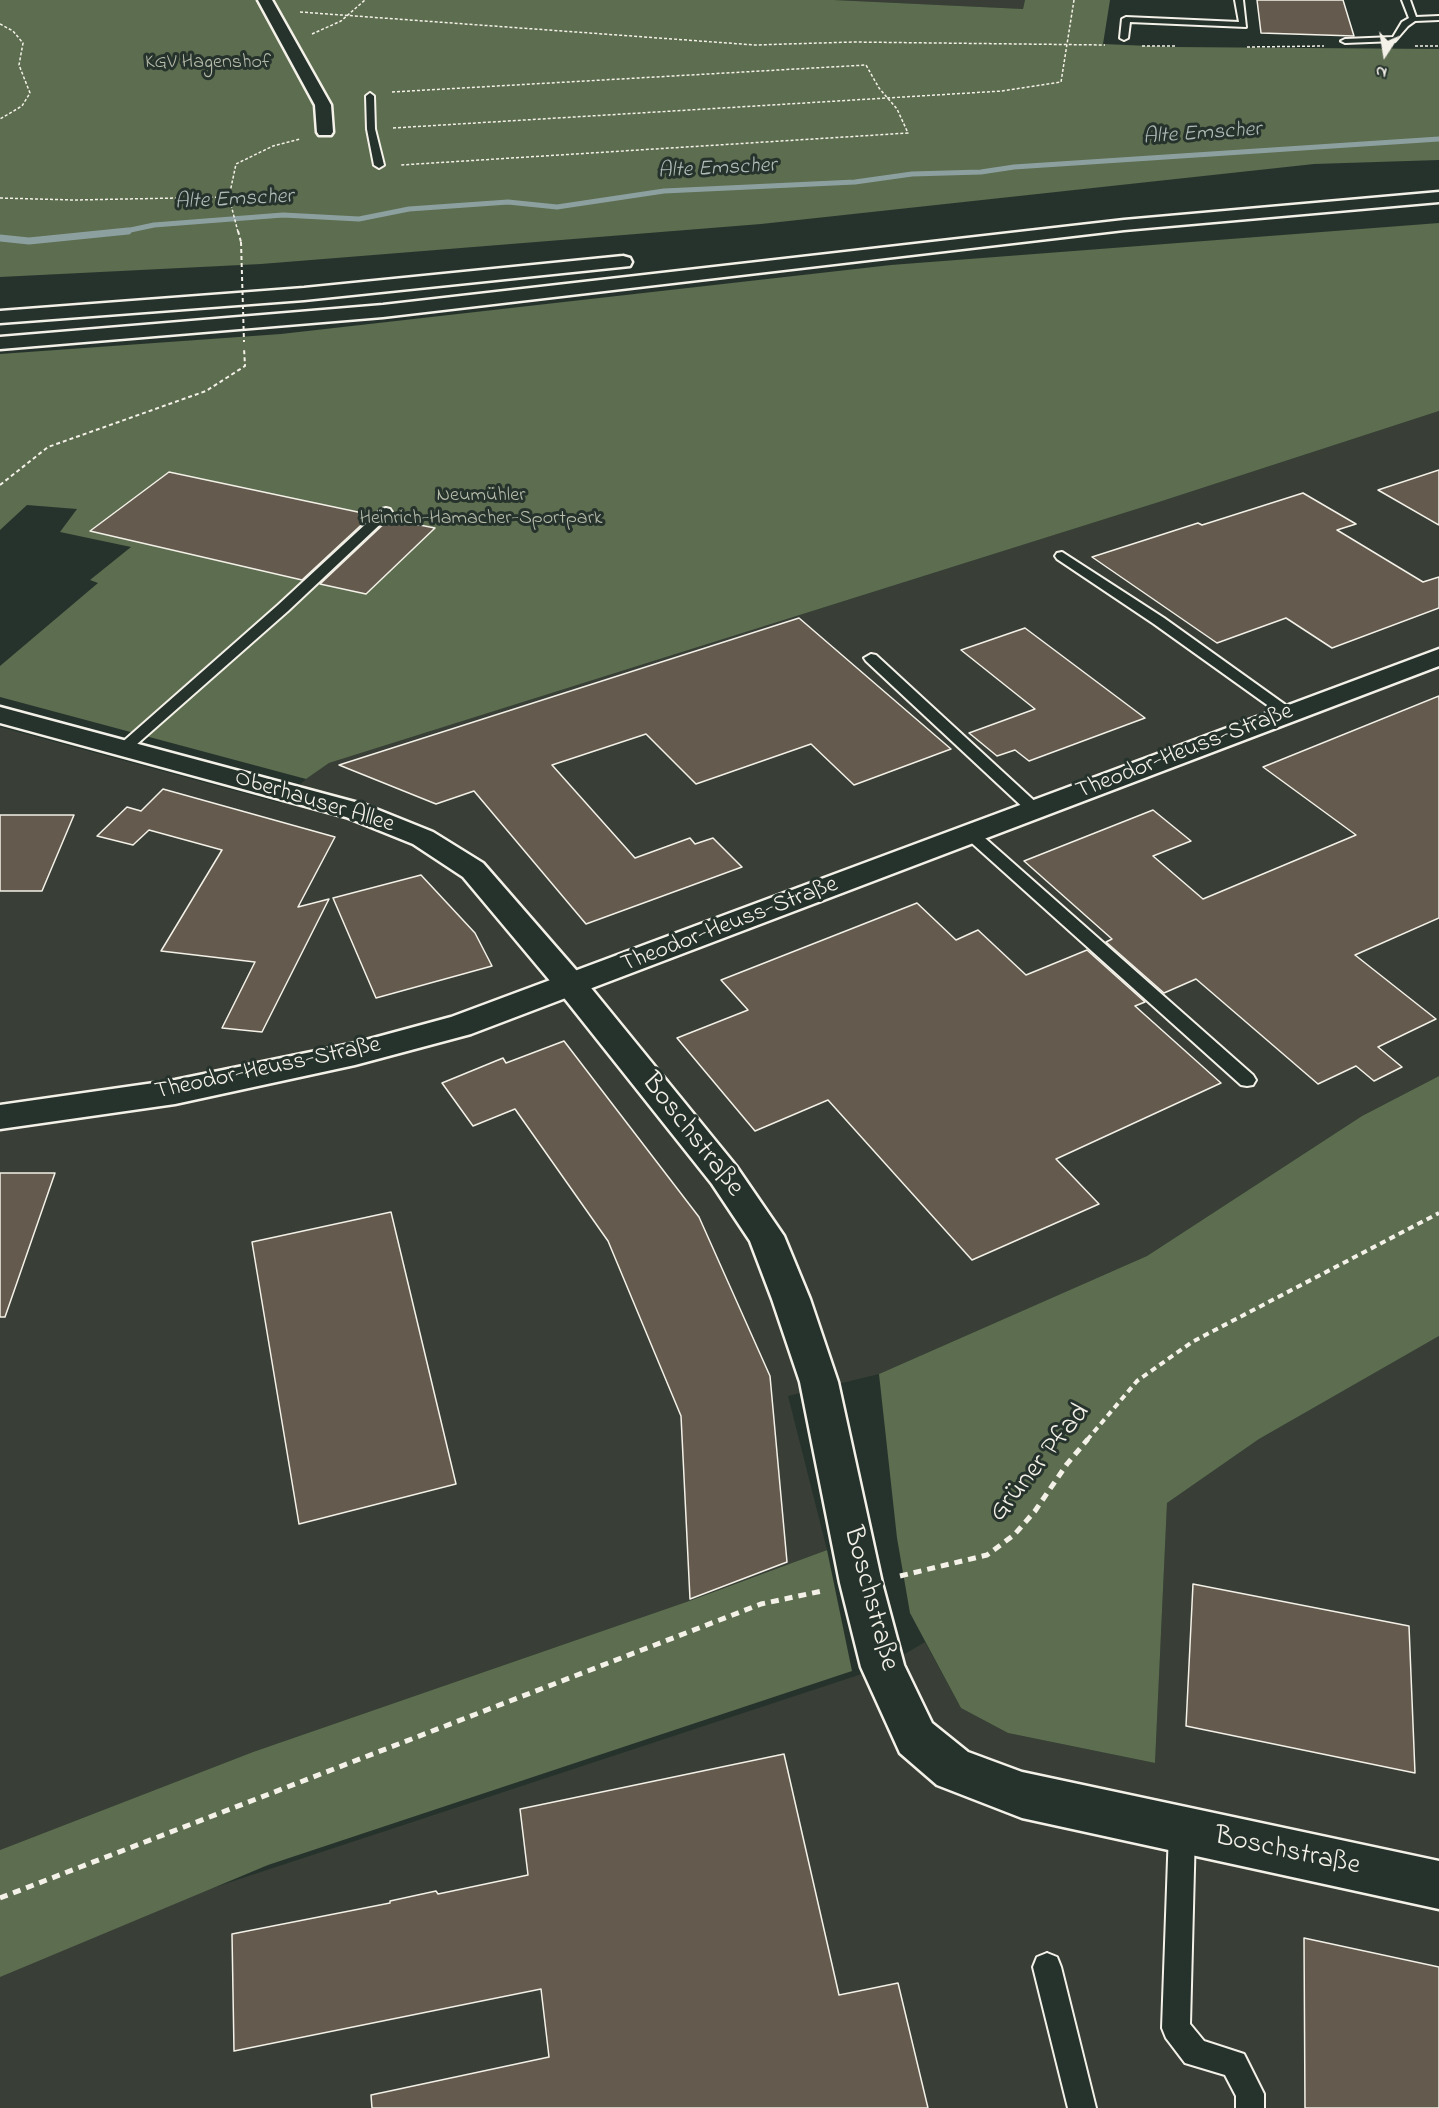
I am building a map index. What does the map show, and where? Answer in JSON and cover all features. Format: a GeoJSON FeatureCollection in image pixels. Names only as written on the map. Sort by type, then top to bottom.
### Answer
{"type":"FeatureCollection","features":[{"type":"Feature","properties":{"kind":"main road"},"geometry":{"type":"LineString","coordinates":[[267,5],[323,105],[325,132]]}},
{"type":"Feature","properties":{"kind":"main road"},"geometry":{"type":"LineString","coordinates":[[0,343],[383,311],[1124,225],[1439,197]]}},
{"type":"Feature","properties":{"kind":"main road"},"geometry":{"type":"LineString","coordinates":[[0,317],[304,294],[644,259]]}},
{"type":"Feature","properties":{"kind":"main road","name":"Theodor-Heuss-Straße"},"geometry":{"type":"LineString","coordinates":[[0,1117],[175,1092],[355,1054],[460,1026],[572,986],[1439,657]]}},
{"type":"Feature","properties":{"kind":"main road","name":"Oberhauser Allee"},"geometry":{"type":"LineString","coordinates":[[0,715],[356,811],[423,838],[450,853],[473,870],[572,986]]}},
{"type":"Feature","properties":{"kind":"main road","name":"Boschstraße"},"geometry":{"type":"LineString","coordinates":[[572,986],[724,1175],[766,1236],[791,1299],[819,1382],[861,1583],[884,1667],[916,1738],[953,1769],[1022,1795],[1439,1885]]}},
{"type":"Feature","properties":{"kind":"lane"},"geometry":{"type":"LineString","coordinates":[[1124,38],[1126,19],[1245,28],[1239,0]]}},
{"type":"Feature","properties":{"kind":"lane"},"geometry":{"type":"LineString","coordinates":[[1406,0],[1413,19]]}},
{"type":"Feature","properties":{"kind":"lane"},"geometry":{"type":"LineString","coordinates":[[1345,41],[1395,39],[1405,24],[1413,19],[1439,18]]}},
{"type":"Feature","properties":{"kind":"lane"},"geometry":{"type":"LineString","coordinates":[[370,96],[371,129],[380,165]]}},
{"type":"Feature","properties":{"kind":"lane"},"geometry":{"type":"LineString","coordinates":[[123,749],[284,608],[386,513]]}},
{"type":"Feature","properties":{"kind":"lane"},"geometry":{"type":"LineString","coordinates":[[1062,556],[1159,621],[1289,714]]}},
{"type":"Feature","properties":{"kind":"lane"},"geometry":{"type":"LineString","coordinates":[[871,658],[1035,810]]}},
{"type":"Feature","properties":{"kind":"lane"},"geometry":{"type":"LineString","coordinates":[[971,834],[1247,1080]]}},
{"type":"Feature","properties":{"kind":"lane"},"geometry":{"type":"LineString","coordinates":[[1182,1831],[1176,2028],[1195,2053],[1234,2064],[1250,2094],[1250,2108]]}},
{"type":"Feature","properties":{"kind":"lane"},"geometry":{"type":"LineString","coordinates":[[1047,1967],[1082,2108]]}},
{"type":"Feature","properties":{"kind":"path"},"geometry":{"type":"LineString","coordinates":[[289,45],[329,27],[365,0]]}},
{"type":"Feature","properties":{"kind":"path"},"geometry":{"type":"LineString","coordinates":[[371,129],[1002,91],[1061,82],[1074,0]]}},
{"type":"Feature","properties":{"kind":"path"},"geometry":{"type":"LineString","coordinates":[[267,5],[345,16],[755,45],[853,42],[1067,43]]}},
{"type":"Feature","properties":{"kind":"path"},"geometry":{"type":"LineString","coordinates":[[0,24],[13,31],[23,43],[20,65],[30,93],[22,106],[0,119]]}},
{"type":"Feature","properties":{"kind":"path"},"geometry":{"type":"LineString","coordinates":[[370,96],[370,93],[866,65],[897,109],[908,133],[380,165]]}},
{"type":"Feature","properties":{"kind":"path"},"geometry":{"type":"LineString","coordinates":[[0,485],[48,447],[206,391],[244,366],[241,242],[229,197],[236,164],[273,146],[325,132]]}},
{"type":"Feature","properties":{"kind":"path"},"geometry":{"type":"LineString","coordinates":[[0,198],[74,200],[229,197]]}},
{"type":"Feature","properties":{"kind":"path","name":"Grüner Pfad"},"geometry":{"type":"LineString","coordinates":[[0,1898],[761,1604],[891,1578],[987,1555],[1014,1535],[1035,1511],[1067,1464],[1137,1381],[1191,1342],[1439,1214]]}},
{"type":"Feature","properties":{"kind":"shaded area"},"geometry":{"type":"Polygon","coordinates":[[[834,0],[1025,0],[1023,9],[834,0]]]}},
{"type":"Feature","properties":{"kind":"shaded area"},"geometry":{"type":"Polygon","coordinates":[[[1439,411],[1439,1076],[1362,1116],[1147,1256],[879,1374],[788,1396],[827,1550],[692,1600],[253,1752],[0,1850],[0,727],[280,803],[306,779],[329,763],[1159,502],[1439,411]]]}},
{"type":"Feature","properties":{"kind":"shaded area"},"geometry":{"type":"Polygon","coordinates":[[[1439,1336],[1439,2108],[0,2108],[0,1958],[883,1667],[925,1642],[961,1708],[1008,1733],[1155,1763],[1167,1503],[1259,1439],[1439,1336]]]}},
{"type":"Feature","properties":{"kind":"green space","name":"KGV Hagenshof"},"geometry":{"type":"Polygon","coordinates":[[[0,0],[834,0],[1023,9],[1025,0],[1110,0],[1103,44],[1173,47],[1439,49],[1439,160],[1314,164],[761,224],[261,264],[0,277],[0,0]]]}},
{"type":"Feature","properties":{"kind":"green space","name":"Neumühler Heinrich-Hamacher-Sportpark"},"geometry":{"type":"Polygon","coordinates":[[[1439,223],[1439,411],[1159,502],[329,763],[306,779],[0,697],[0,666],[98,583],[90,580],[131,547],[60,532],[77,509],[27,505],[0,530],[0,354],[281,334],[891,265],[1439,223]]]}},
{"type":"Feature","properties":{"kind":"green space"},"geometry":{"type":"Polygon","coordinates":[[[1439,1076],[1439,1336],[1259,1439],[1167,1503],[1155,1763],[1008,1733],[961,1708],[910,1613],[897,1538],[879,1374],[1147,1256],[1362,1116],[1439,1076]]]}},
{"type":"Feature","properties":{"kind":"green space"},"geometry":{"type":"Polygon","coordinates":[[[827,1550],[852,1671],[268,1865],[0,1977],[0,1850],[253,1752],[692,1600],[827,1550]]]}},
{"type":"Feature","properties":{"kind":"building"},"geometry":{"type":"Polygon","coordinates":[[[1257,0],[1343,0],[1354,36],[1261,33],[1257,0]]]}},
{"type":"Feature","properties":{"kind":"building"},"geometry":{"type":"Polygon","coordinates":[[[1439,470],[1439,525],[1378,490],[1439,470]]]}},
{"type":"Feature","properties":{"kind":"building"},"geometry":{"type":"Polygon","coordinates":[[[169,472],[372,515],[302,580],[90,531],[169,472]]]}},
{"type":"Feature","properties":{"kind":"building"},"geometry":{"type":"Polygon","coordinates":[[[1303,493],[1356,524],[1337,530],[1423,582],[1439,577],[1439,608],[1332,648],[1286,618],[1217,643],[1092,557],[1198,523],[1202,525],[1303,493]]]}},
{"type":"Feature","properties":{"kind":"building"},"geometry":{"type":"Polygon","coordinates":[[[389,519],[435,528],[366,594],[320,584],[389,519]]]}},
{"type":"Feature","properties":{"kind":"building"},"geometry":{"type":"Polygon","coordinates":[[[799,618],[951,749],[854,785],[811,744],[696,784],[646,734],[552,765],[635,858],[690,838],[695,844],[713,838],[742,867],[586,924],[474,791],[436,804],[339,765],[799,618]]]}},
{"type":"Feature","properties":{"kind":"building"},"geometry":{"type":"Polygon","coordinates":[[[1025,628],[1145,718],[1029,761],[1015,750],[997,756],[969,733],[1035,709],[961,650],[1025,628]]]}},
{"type":"Feature","properties":{"kind":"building"},"geometry":{"type":"Polygon","coordinates":[[[1439,696],[1439,918],[1355,955],[1436,1019],[1378,1047],[1402,1067],[1374,1081],[1356,1066],[1318,1084],[1196,979],[1164,993],[1106,942],[1112,939],[1024,861],[1153,810],[1191,841],[1153,856],[1203,899],[1356,835],[1263,767],[1439,696]]]}},
{"type":"Feature","properties":{"kind":"building"},"geometry":{"type":"Polygon","coordinates":[[[163,789],[335,837],[298,907],[329,899],[262,1032],[222,1028],[255,962],[161,951],[222,850],[149,830],[133,845],[97,836],[127,807],[141,811],[163,789]]]}},
{"type":"Feature","properties":{"kind":"building"},"geometry":{"type":"Polygon","coordinates":[[[0,815],[74,815],[42,891],[0,891],[0,815]]]}},
{"type":"Feature","properties":{"kind":"building"},"geometry":{"type":"Polygon","coordinates":[[[421,875],[475,933],[492,966],[376,998],[333,898],[421,875]]]}},
{"type":"Feature","properties":{"kind":"building"},"geometry":{"type":"Polygon","coordinates":[[[917,903],[956,940],[978,930],[1026,975],[1087,950],[1145,1002],[1135,1006],[1221,1083],[1056,1159],[1099,1204],[972,1260],[828,1100],[755,1131],[677,1038],[748,1010],[721,980],[917,903]]]}},
{"type":"Feature","properties":{"kind":"building"},"geometry":{"type":"Polygon","coordinates":[[[564,1041],[699,1217],[770,1376],[787,1562],[690,1599],[681,1416],[608,1241],[515,1109],[473,1126],[442,1083],[503,1058],[506,1063],[564,1041]]]}},
{"type":"Feature","properties":{"kind":"building"},"geometry":{"type":"Polygon","coordinates":[[[0,1173],[55,1173],[5,1317],[0,1317],[0,1173]]]}},
{"type":"Feature","properties":{"kind":"building"},"geometry":{"type":"Polygon","coordinates":[[[391,1212],[456,1484],[299,1524],[252,1242],[391,1212]]]}},
{"type":"Feature","properties":{"kind":"building"},"geometry":{"type":"Polygon","coordinates":[[[1193,1584],[1409,1626],[1415,1773],[1186,1726],[1193,1584]]]}},
{"type":"Feature","properties":{"kind":"building"},"geometry":{"type":"Polygon","coordinates":[[[784,1754],[839,1995],[898,1983],[928,2108],[372,2108],[371,2095],[549,2057],[541,1989],[234,2051],[232,1934],[390,1903],[390,1901],[436,1891],[438,1894],[528,1875],[520,1809],[784,1754]]]}},
{"type":"Feature","properties":{"kind":"building"},"geometry":{"type":"Polygon","coordinates":[[[1304,1938],[1439,1967],[1439,2108],[1305,2108],[1304,1938]]]}},
{"type":"Feature","properties":{"kind":"waterway","name":"Alte Emscher"},"geometry":{"type":"LineString","coordinates":[[124,231],[154,225],[283,215],[359,219],[409,209],[508,202],[557,207],[664,191],[855,182],[912,174],[981,172],[1014,167],[1439,139]]}},
{"type":"Feature","properties":{"kind":"waterway","name":"Alte Emscher"},"geometry":{"type":"LineString","coordinates":[[0,238],[29,241],[124,231]]}},
{"type":"Feature","properties":{"kind":"waterway","name":"Alte Emscher"},"geometry":{"type":"LineString","coordinates":[[124,231],[128,231]]}}]}
